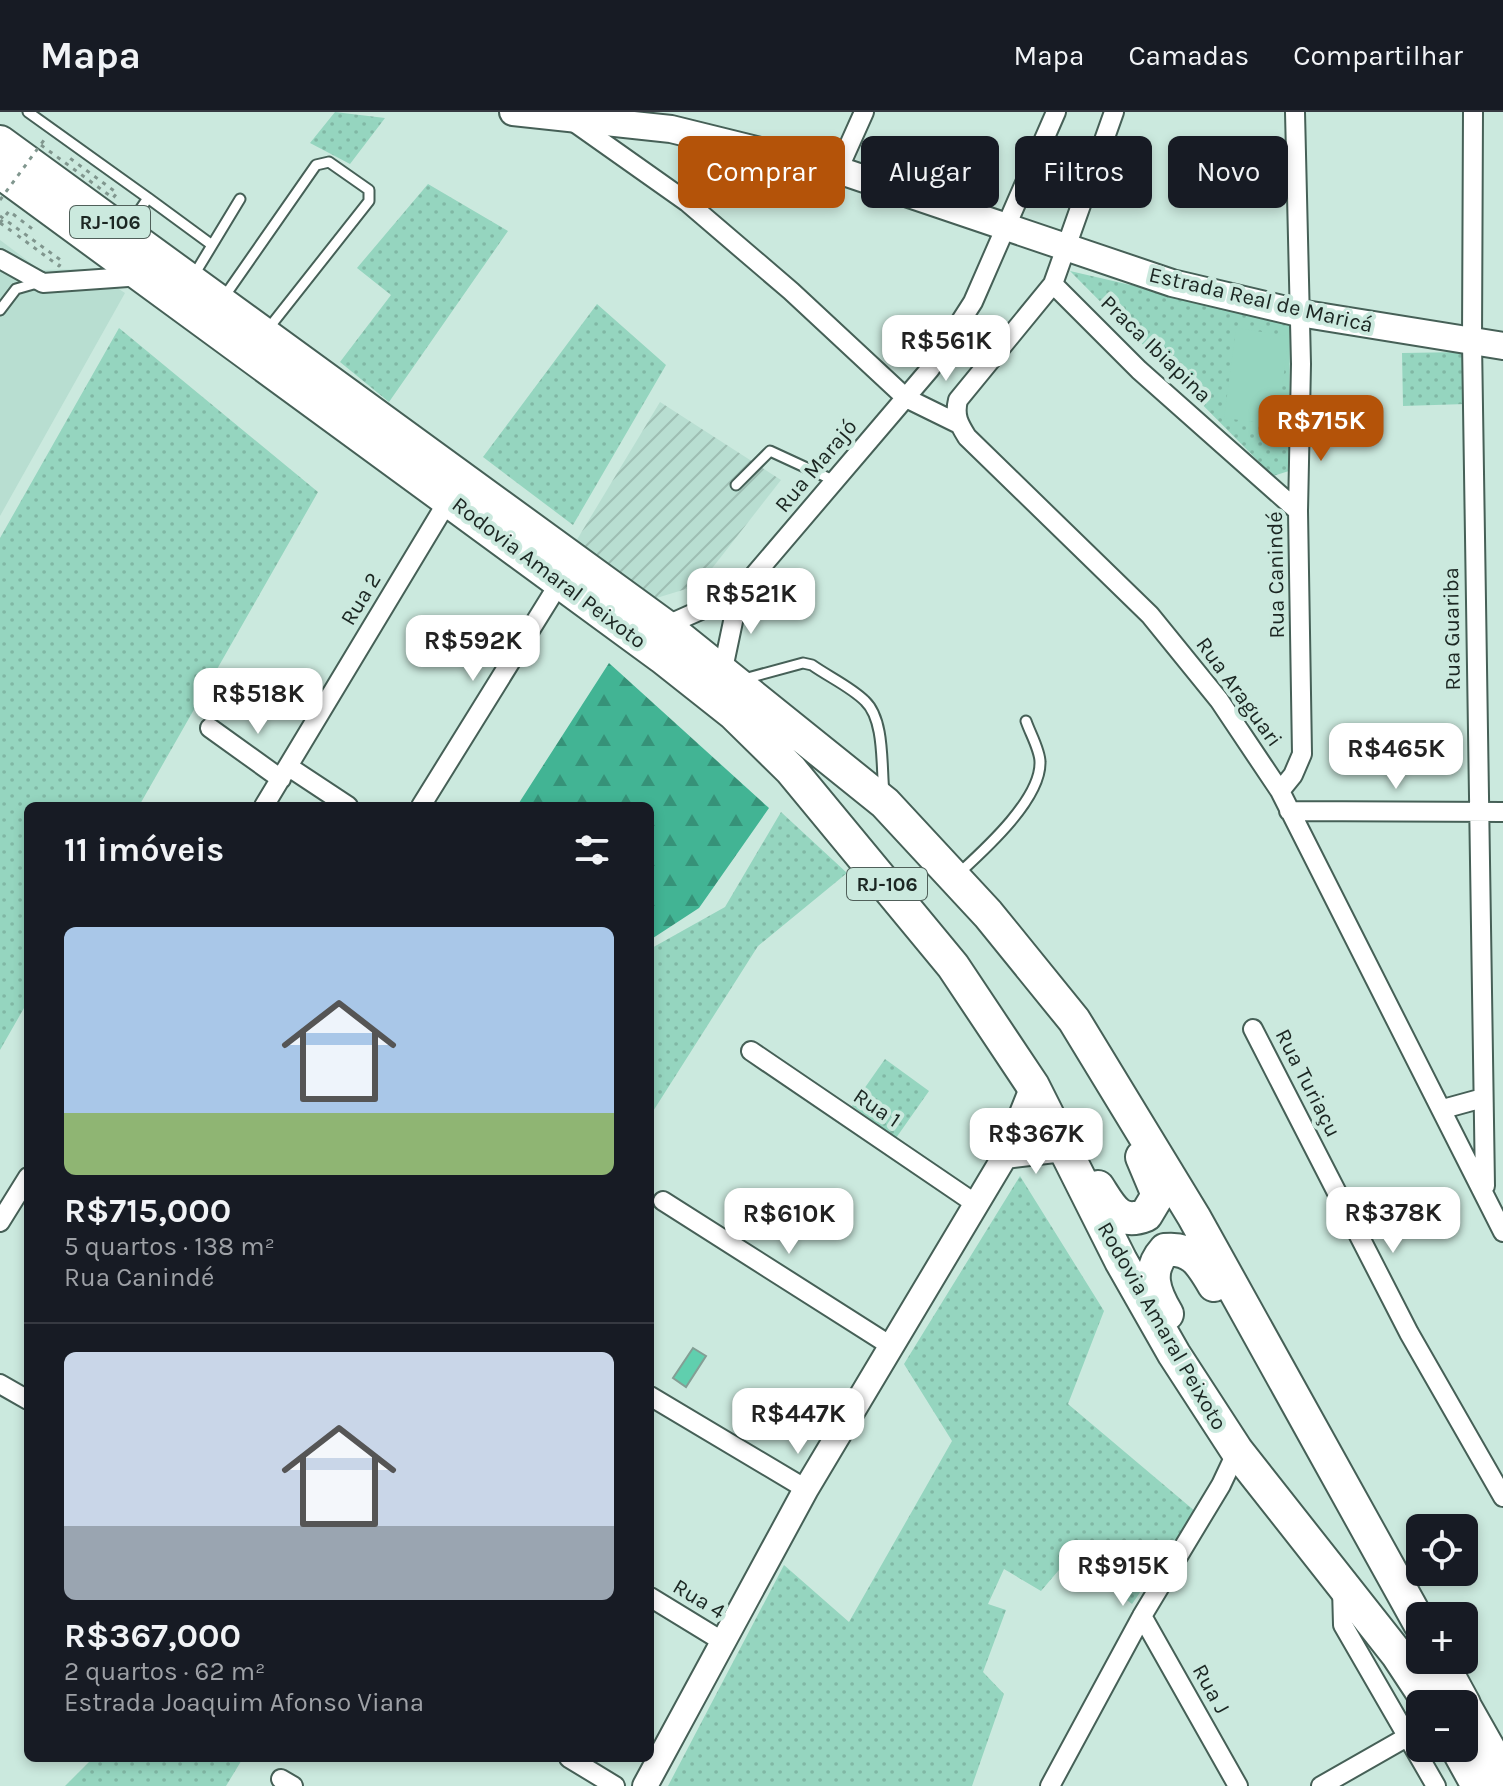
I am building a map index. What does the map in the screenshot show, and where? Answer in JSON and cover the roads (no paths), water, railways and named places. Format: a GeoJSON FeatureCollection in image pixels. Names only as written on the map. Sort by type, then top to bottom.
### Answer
{"type":"FeatureCollection","features":[{"type":"Feature","properties":{"kind":"highway","name":"Rodovia Amaral Peixoto"},"geometry":{"type":"LineString","coordinates":[[0,142],[665,626],[730,675],[885,803],[961,885],[1083,1033],[1171,1177],[1408,1602]]}},
{"type":"Feature","properties":{"kind":"highway","name":"Rodovia Amaral Peixoto"},"geometry":{"type":"LineString","coordinates":[[0,172],[560,582],[734,714],[791,770],[967,985],[1033,1086],[1063,1149],[1174,1354],[1237,1451],[1366,1615],[1420,1690]]}},
{"type":"Feature","properties":{"kind":"highway"},"geometry":{"type":"LineString","coordinates":[[961,885],[989,931],[1060,1019],[1121,1116],[1153,1177],[1158,1195],[1146,1215],[1129,1220],[1112,1209],[1031,1061],[991,1004],[967,985]]}},
{"type":"Feature","properties":{"kind":"highway"},"geometry":{"type":"LineString","coordinates":[[1344,1490],[1311,1452],[1196,1257],[1180,1248],[1165,1250],[1153,1268],[1160,1302],[1262,1460],[1355,1584],[1366,1615]]}},
{"type":"Feature","properties":{"kind":"highway"},"geometry":{"type":"LineString","coordinates":[[1478,1729],[1503,1774]]}},
{"type":"Feature","properties":{"kind":"highway"},"geometry":{"type":"LineString","coordinates":[[1465,1762],[1478,1786]]}},
{"type":"Feature","properties":{"kind":"main road","name":"Estrada Real de Maricá"},"geometry":{"type":"LineString","coordinates":[[513,112],[571,120],[675,121],[700,136]]}},
{"type":"Feature","properties":{"kind":"main road","name":"Estrada Real de Maricá"},"geometry":{"type":"LineString","coordinates":[[845,172],[1172,283],[1299,313],[1503,346]]}},
{"type":"Feature","properties":{"kind":"street"},"geometry":{"type":"LineString","coordinates":[[845,154],[864,112]]}},
{"type":"Feature","properties":{"kind":"street","name":"Rua Marajó"},"geometry":{"type":"LineString","coordinates":[[665,626],[739,593],[930,369],[973,302],[1056,112]]}},
{"type":"Feature","properties":{"kind":"street"},"geometry":{"type":"LineString","coordinates":[[959,424],[955,412],[958,400],[1053,284],[1114,112]]}},
{"type":"Feature","properties":{"kind":"street","name":"Rua Canindé"},"geometry":{"type":"LineString","coordinates":[[1280,791],[1293,775],[1302,754],[1295,112]]}},
{"type":"Feature","properties":{"kind":"street","name":"Rua Guariba"},"geometry":{"type":"LineString","coordinates":[[1473,112],[1472,342],[1486,1193]]}},
{"type":"Feature","properties":{"kind":"street"},"geometry":{"type":"LineString","coordinates":[[571,120],[678,196]]}},
{"type":"Feature","properties":{"kind":"street"},"geometry":{"type":"LineString","coordinates":[[694,208],[791,291],[906,398],[959,424]]}},
{"type":"Feature","properties":{"kind":"street"},"geometry":{"type":"LineString","coordinates":[[0,259],[43,283],[143,276]]}},
{"type":"Feature","properties":{"kind":"street","name":"Praca Ibiapina"},"geometry":{"type":"LineString","coordinates":[[1053,284],[1139,370],[1298,511]]}},
{"type":"Feature","properties":{"kind":"street","name":"Rua Araguari"},"geometry":{"type":"LineString","coordinates":[[959,424],[967,437],[1150,615],[1219,700],[1280,791],[1486,1193],[1503,1232]]}},
{"type":"Feature","properties":{"kind":"street","name":"Rua 2"},"geometry":{"type":"LineString","coordinates":[[267,802],[449,499]]}},
{"type":"Feature","properties":{"kind":"street"},"geometry":{"type":"LineString","coordinates":[[423,802],[560,582]]}},
{"type":"Feature","properties":{"kind":"street","name":"Rua Marajó"},"geometry":{"type":"LineString","coordinates":[[730,675],[739,593]]}},
{"type":"Feature","properties":{"kind":"street"},"geometry":{"type":"LineString","coordinates":[[210,728],[340,802]]}},
{"type":"Feature","properties":{"kind":"street"},"geometry":{"type":"LineString","coordinates":[[1289,811],[1503,812]]}},
{"type":"Feature","properties":{"kind":"street","name":"Rua Turiaçu"},"geometry":{"type":"LineString","coordinates":[[1253,1029],[1409,1333],[1503,1497]]}},
{"type":"Feature","properties":{"kind":"street","name":"Rua 1"},"geometry":{"type":"LineString","coordinates":[[751,1051],[976,1204]]}},
{"type":"Feature","properties":{"kind":"street"},"geometry":{"type":"LineString","coordinates":[[645,1786],[806,1489],[1005,1156],[1033,1086]]}},
{"type":"Feature","properties":{"kind":"street"},"geometry":{"type":"LineString","coordinates":[[1443,1109],[1483,1098]]}},
{"type":"Feature","properties":{"kind":"street"},"geometry":{"type":"LineString","coordinates":[[1005,1156],[1063,1149]]}},
{"type":"Feature","properties":{"kind":"street"},"geometry":{"type":"LineString","coordinates":[[0,1222],[24,1183]]}},
{"type":"Feature","properties":{"kind":"street"},"geometry":{"type":"LineString","coordinates":[[663,1201],[891,1346]]}},
{"type":"Feature","properties":{"kind":"street"},"geometry":{"type":"LineString","coordinates":[[0,1384],[24,1398]]}},
{"type":"Feature","properties":{"kind":"street"},"geometry":{"type":"LineString","coordinates":[[654,1398],[806,1489]]}},
{"type":"Feature","properties":{"kind":"street"},"geometry":{"type":"LineString","coordinates":[[1050,1786],[1142,1616],[1221,1485],[1237,1451]]}},
{"type":"Feature","properties":{"kind":"street"},"geometry":{"type":"LineString","coordinates":[[1342,1586],[1343,1625],[1406,1735]]}},
{"type":"Feature","properties":{"kind":"street","name":"Rua 4"},"geometry":{"type":"LineString","coordinates":[[654,1599],[722,1641]]}},
{"type":"Feature","properties":{"kind":"street","name":"Rua J"},"geometry":{"type":"LineString","coordinates":[[1142,1616],[1238,1786]]}},
{"type":"Feature","properties":{"kind":"street"},"geometry":{"type":"LineString","coordinates":[[1321,1786],[1406,1738]]}},
{"type":"Feature","properties":{"kind":"street"},"geometry":{"type":"LineString","coordinates":[[576,1762],[615,1786]]}},
{"type":"Feature","properties":{"kind":"street"},"geometry":{"type":"LineString","coordinates":[[1422,1762],[1436,1786]]}},
{"type":"Feature","properties":{"kind":"lane"},"geometry":{"type":"LineString","coordinates":[[28,112],[212,245]]}},
{"type":"Feature","properties":{"kind":"lane"},"geometry":{"type":"LineString","coordinates":[[220,303],[316,165],[329,162],[369,190],[369,201],[264,335]]}},
{"type":"Feature","properties":{"kind":"lane"},"geometry":{"type":"LineString","coordinates":[[125,233],[148,198]]}},
{"type":"Feature","properties":{"kind":"lane"},"geometry":{"type":"LineString","coordinates":[[190,282],[240,199]]}},
{"type":"Feature","properties":{"kind":"lane"},"geometry":{"type":"LineString","coordinates":[[0,310],[19,287],[43,283]]}},
{"type":"Feature","properties":{"kind":"lane"},"geometry":{"type":"LineString","coordinates":[[736,485],[770,451],[835,481]]}},
{"type":"Feature","properties":{"kind":"lane"},"geometry":{"type":"LineString","coordinates":[[730,675],[803,663],[812,665],[865,700],[874,712],[877,726],[885,803]]}},
{"type":"Feature","properties":{"kind":"lane"},"geometry":{"type":"LineString","coordinates":[[961,885],[1029,796],[1040,763],[1026,721]]}}]}
